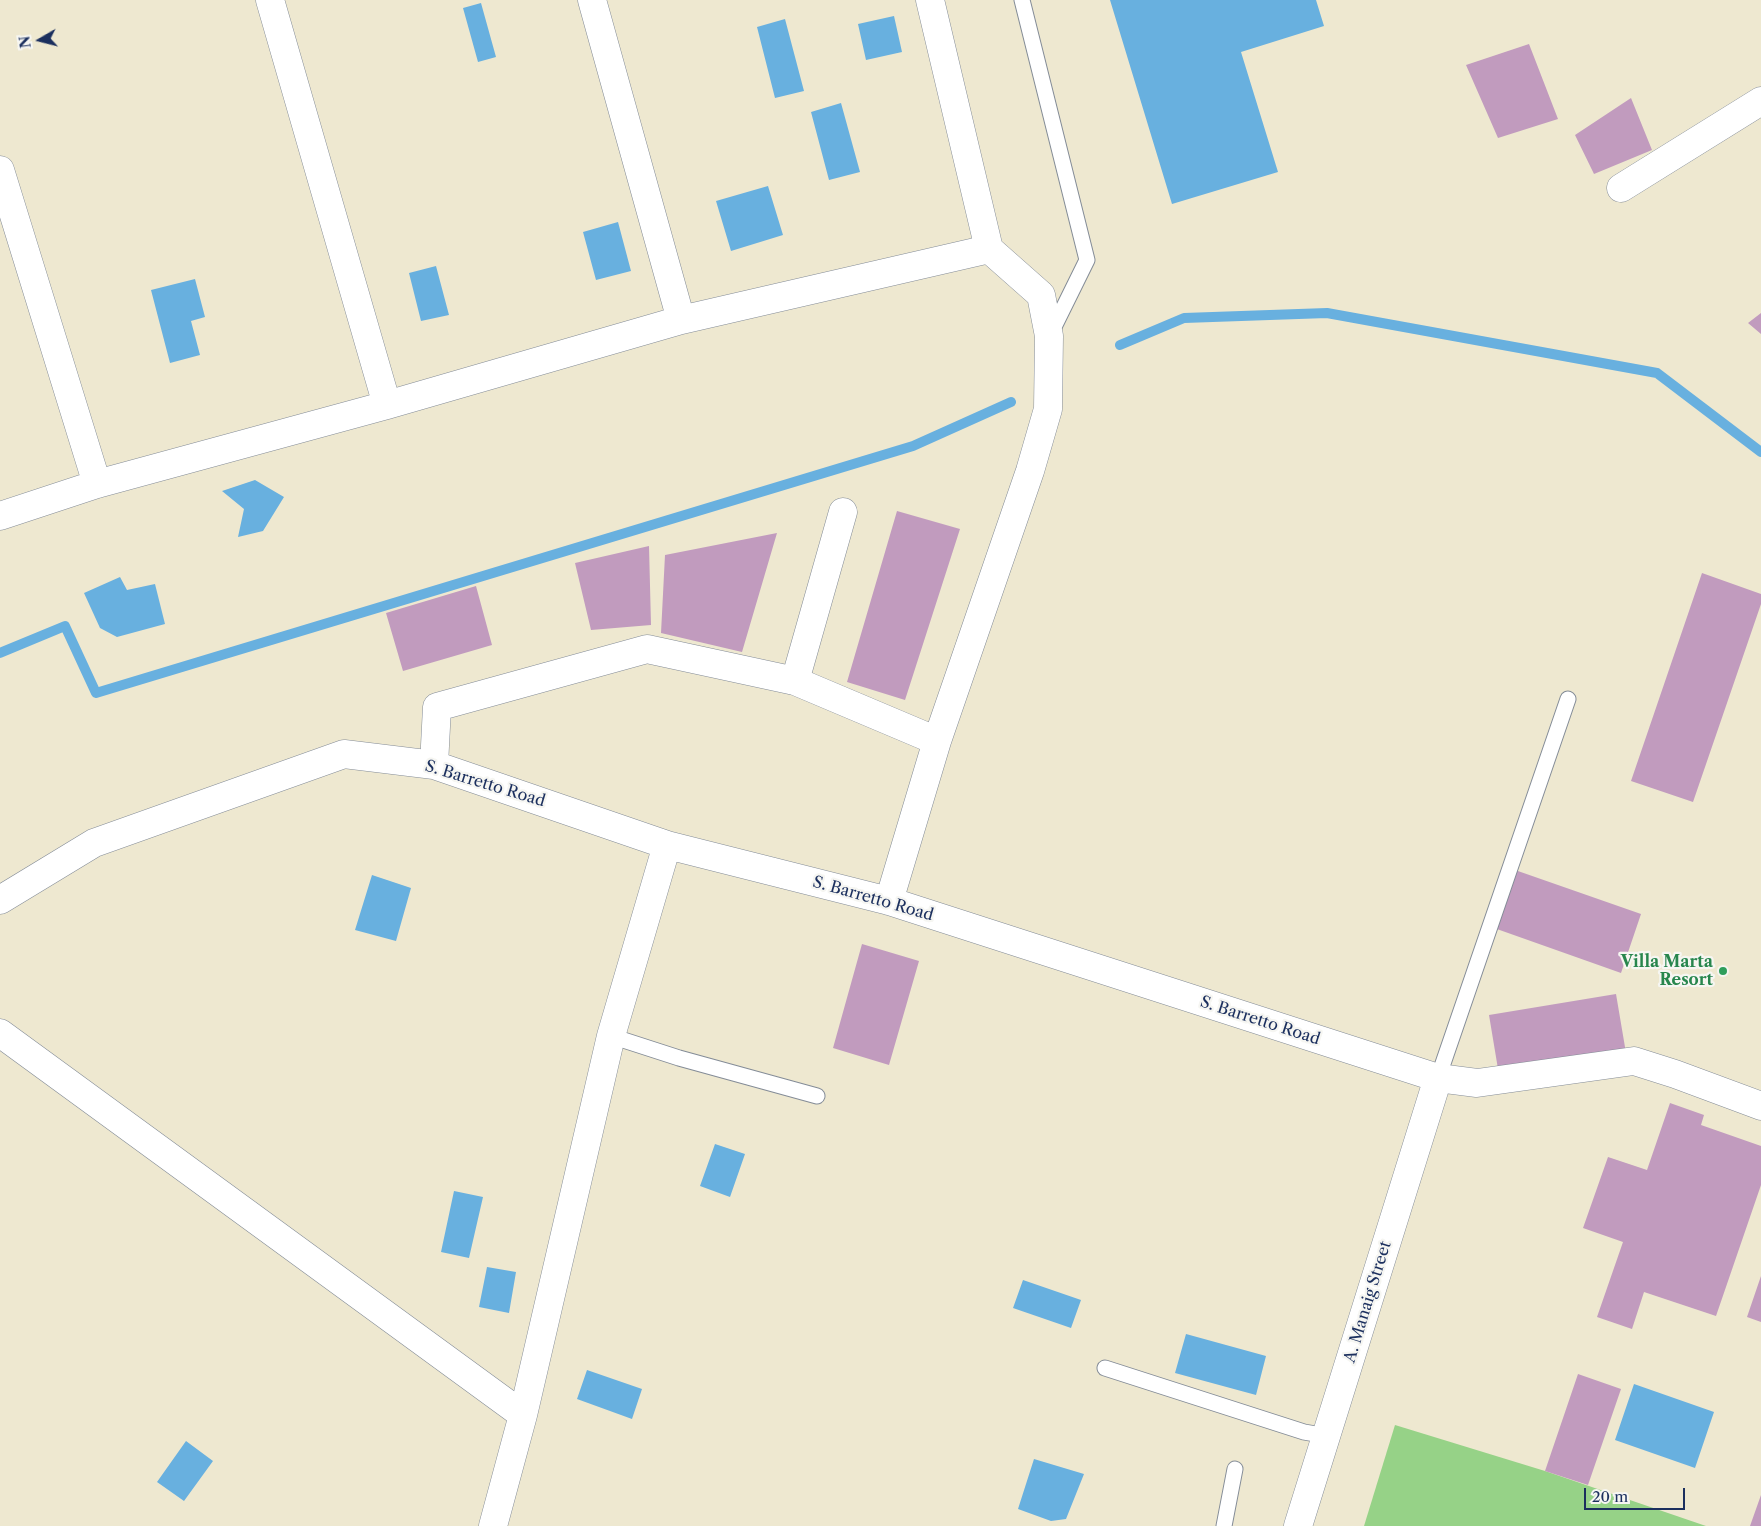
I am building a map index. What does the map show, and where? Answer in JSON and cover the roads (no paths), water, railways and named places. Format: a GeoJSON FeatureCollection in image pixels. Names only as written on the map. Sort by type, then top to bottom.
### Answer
{"type":"FeatureCollection","features":[{"type":"Feature","properties":{"kind":"street"},"geometry":{"type":"LineString","coordinates":[[270,0],[387,405]]}},
{"type":"Feature","properties":{"kind":"street"},"geometry":{"type":"LineString","coordinates":[[592,0],[681,320]]}},
{"type":"Feature","properties":{"kind":"street"},"geometry":{"type":"LineString","coordinates":[[889,901],[937,741],[1030,471],[1048,409],[1049,336],[1041,295],[989,249],[930,0]]}},
{"type":"Feature","properties":{"kind":"street"},"geometry":{"type":"LineString","coordinates":[[1620,188],[1761,101]]}},
{"type":"Feature","properties":{"kind":"street"},"geometry":{"type":"LineString","coordinates":[[0,170],[97,484]]}},
{"type":"Feature","properties":{"kind":"street"},"geometry":{"type":"LineString","coordinates":[[0,516],[97,484],[387,405],[681,320],[989,249]]}},
{"type":"Feature","properties":{"kind":"street"},"geometry":{"type":"LineString","coordinates":[[795,681],[843,512]]}},
{"type":"Feature","properties":{"kind":"street"},"geometry":{"type":"LineString","coordinates":[[434,765],[437,707],[647,649],[795,681],[937,741]]}},
{"type":"Feature","properties":{"kind":"street","name":"S. Barretto Road"},"geometry":{"type":"LineString","coordinates":[[0,900],[94,842],[344,754],[434,765],[667,844],[889,901],[1438,1078],[1477,1084],[1634,1061],[1761,1106]]}},
{"type":"Feature","properties":{"kind":"street"},"geometry":{"type":"LineString","coordinates":[[493,1526],[523,1415],[611,1036],[667,844]]}},
{"type":"Feature","properties":{"kind":"street"},"geometry":{"type":"LineString","coordinates":[[0,1033],[523,1415]]}},
{"type":"Feature","properties":{"kind":"street","name":"A. Manaig Street"},"geometry":{"type":"LineString","coordinates":[[1298,1526],[1438,1078]]}},
{"type":"Feature","properties":{"kind":"lane"},"geometry":{"type":"LineString","coordinates":[[1022,0],[1087,260],[1049,336]]}},
{"type":"Feature","properties":{"kind":"lane"},"geometry":{"type":"LineString","coordinates":[[1438,1078],[1568,699]]}},
{"type":"Feature","properties":{"kind":"lane"},"geometry":{"type":"LineString","coordinates":[[611,1036],[678,1058],[817,1096]]}},
{"type":"Feature","properties":{"kind":"lane"},"geometry":{"type":"LineString","coordinates":[[1105,1368],[1304,1432],[1327,1436]]}},
{"type":"Feature","properties":{"kind":"lane"},"geometry":{"type":"LineString","coordinates":[[1224,1526],[1235,1469]]}},
{"type":"Feature","properties":{"kind":"water"},"geometry":{"type":"Polygon","coordinates":[[[1110,0],[1316,0],[1324,26],[1241,52],[1278,172],[1172,204],[1110,0]]]}},
{"type":"Feature","properties":{"kind":"water"},"geometry":{"type":"Polygon","coordinates":[[[481,3],[496,57],[478,62],[463,8],[481,3]]]}},
{"type":"Feature","properties":{"kind":"water"},"geometry":{"type":"Polygon","coordinates":[[[894,16],[902,52],[866,60],[858,24],[894,16]]]}},
{"type":"Feature","properties":{"kind":"water"},"geometry":{"type":"Polygon","coordinates":[[[785,19],[804,91],[775,98],[757,27],[785,19]]]}},
{"type":"Feature","properties":{"kind":"water"},"geometry":{"type":"Polygon","coordinates":[[[841,103],[860,172],[829,180],[811,112],[841,103]]]}},
{"type":"Feature","properties":{"kind":"water"},"geometry":{"type":"Polygon","coordinates":[[[768,186],[783,235],[731,251],[716,201],[768,186]]]}},
{"type":"Feature","properties":{"kind":"water"},"geometry":{"type":"Polygon","coordinates":[[[618,222],[631,271],[596,280],[583,232],[618,222]]]}},
{"type":"Feature","properties":{"kind":"water"},"geometry":{"type":"Polygon","coordinates":[[[436,266],[449,315],[421,321],[409,273],[436,266]]]}},
{"type":"Feature","properties":{"kind":"water"},"geometry":{"type":"Polygon","coordinates":[[[195,279],[205,317],[191,321],[200,355],[170,363],[151,290],[195,279]]]}},
{"type":"Feature","properties":{"kind":"water"},"geometry":{"type":"Polygon","coordinates":[[[255,480],[284,497],[263,531],[238,537],[244,509],[222,491],[255,480]]]}},
{"type":"Feature","properties":{"kind":"water"},"geometry":{"type":"Polygon","coordinates":[[[120,577],[127,590],[155,584],[165,624],[117,637],[100,628],[84,593],[120,577]]]}},
{"type":"Feature","properties":{"kind":"water"},"geometry":{"type":"Polygon","coordinates":[[[372,875],[411,888],[396,941],[355,930],[372,875]]]}},
{"type":"Feature","properties":{"kind":"water"},"geometry":{"type":"Polygon","coordinates":[[[715,1144],[745,1154],[730,1197],[700,1186],[715,1144]]]}},
{"type":"Feature","properties":{"kind":"water"},"geometry":{"type":"Polygon","coordinates":[[[454,1191],[483,1197],[469,1258],[441,1252],[454,1191]]]}},
{"type":"Feature","properties":{"kind":"water"},"geometry":{"type":"Polygon","coordinates":[[[487,1267],[516,1272],[509,1313],[479,1307],[487,1267]]]}},
{"type":"Feature","properties":{"kind":"water"},"geometry":{"type":"Polygon","coordinates":[[[1023,1280],[1081,1300],[1071,1328],[1013,1308],[1023,1280]]]}},
{"type":"Feature","properties":{"kind":"water"},"geometry":{"type":"Polygon","coordinates":[[[1186,1334],[1266,1356],[1256,1395],[1175,1373],[1186,1334]]]}},
{"type":"Feature","properties":{"kind":"water"},"geometry":{"type":"Polygon","coordinates":[[[587,1370],[642,1389],[632,1419],[577,1399],[587,1370]]]}},
{"type":"Feature","properties":{"kind":"water"},"geometry":{"type":"Polygon","coordinates":[[[1634,1384],[1714,1412],[1695,1468],[1615,1440],[1634,1384]]]}},
{"type":"Feature","properties":{"kind":"water"},"geometry":{"type":"Polygon","coordinates":[[[186,1441],[213,1461],[184,1501],[157,1482],[186,1441]]]}},
{"type":"Feature","properties":{"kind":"water"},"geometry":{"type":"Polygon","coordinates":[[[1034,1459],[1084,1474],[1066,1519],[1051,1521],[1018,1509],[1034,1459]]]}},
{"type":"Feature","properties":{"kind":"waterway"},"geometry":{"type":"LineString","coordinates":[[1120,345],[1184,318],[1327,313],[1657,373],[1761,452]]}},
{"type":"Feature","properties":{"kind":"waterway"},"geometry":{"type":"LineString","coordinates":[[0,653],[65,626],[96,693],[913,446],[1011,402]]}},
{"type":"Feature","properties":{"kind":"place","name":"Villa Marta Resort"},"geometry":{"type":"Point","coordinates":[1723,971]}}]}
